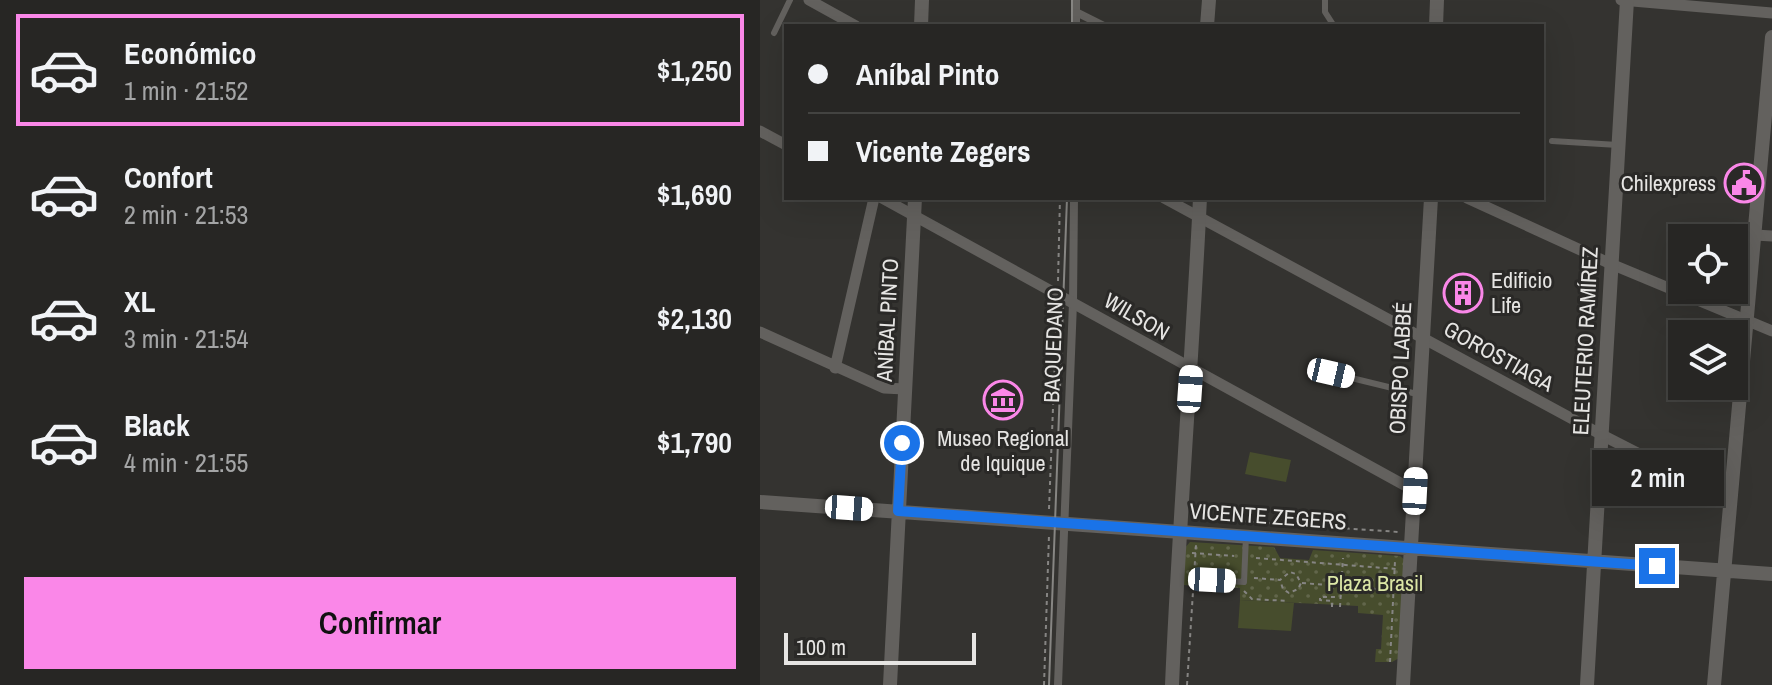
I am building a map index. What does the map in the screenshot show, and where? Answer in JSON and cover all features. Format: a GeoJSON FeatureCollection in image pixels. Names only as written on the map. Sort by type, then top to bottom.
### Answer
{"type":"FeatureCollection","features":[{"type":"Feature","properties":{"kind":"street"},"geometry":{"type":"LineString","coordinates":[[809,0],[852,24]]}},
{"type":"Feature","properties":{"kind":"street"},"geometry":{"type":"LineString","coordinates":[[921,24],[922,0]]}},
{"type":"Feature","properties":{"kind":"street"},"geometry":{"type":"LineString","coordinates":[[1076,0],[1076,24]]}},
{"type":"Feature","properties":{"kind":"street"},"geometry":{"type":"LineString","coordinates":[[1207,24],[1209,0]]}},
{"type":"Feature","properties":{"kind":"street"},"geometry":{"type":"LineString","coordinates":[[1436,24],[1437,0]]}},
{"type":"Feature","properties":{"kind":"street"},"geometry":{"type":"LineString","coordinates":[[1625,0],[1772,13]]}},
{"type":"Feature","properties":{"kind":"street","name":"ELEUTERIO RAMÍREZ"},"geometry":{"type":"LineString","coordinates":[[1587,685],[1625,0]]}},
{"type":"Feature","properties":{"kind":"street"},"geometry":{"type":"LineString","coordinates":[[1076,12],[1100,24]]}},
{"type":"Feature","properties":{"kind":"street"},"geometry":{"type":"LineString","coordinates":[[1747,320],[1772,37]]}},
{"type":"Feature","properties":{"kind":"street"},"geometry":{"type":"LineString","coordinates":[[760,131],[784,144]]}},
{"type":"Feature","properties":{"kind":"street"},"geometry":{"type":"LineString","coordinates":[[835,368],[874,200]]}},
{"type":"Feature","properties":{"kind":"street","name":"WILSON"},"geometry":{"type":"LineString","coordinates":[[886,200],[1415,491]]}},
{"type":"Feature","properties":{"kind":"street","name":"ANÍBAL PINTO"},"geometry":{"type":"LineString","coordinates":[[890,685],[915,200]]}},
{"type":"Feature","properties":{"kind":"street","name":"BAQUEDANO"},"geometry":{"type":"LineString","coordinates":[[1058,685],[1056,522],[1073,303],[1074,200]]}},
{"type":"Feature","properties":{"kind":"street","name":"GOROSTIAGA"},"geometry":{"type":"LineString","coordinates":[[1168,200],[1602,435],[1731,501]]}},
{"type":"Feature","properties":{"kind":"street"},"geometry":{"type":"LineString","coordinates":[[1172,685],[1200,200]]}},
{"type":"Feature","properties":{"kind":"street","name":"OBISPO LABBÉ"},"geometry":{"type":"LineString","coordinates":[[1403,685],[1431,200]]}},
{"type":"Feature","properties":{"kind":"street"},"geometry":{"type":"LineString","coordinates":[[1471,200],[1611,264],[1745,320]]}},
{"type":"Feature","properties":{"kind":"street"},"geometry":{"type":"LineString","coordinates":[[1755,235],[1772,236]]}},
{"type":"Feature","properties":{"kind":"street"},"geometry":{"type":"LineString","coordinates":[[1748,321],[1772,331]]}},
{"type":"Feature","properties":{"kind":"street"},"geometry":{"type":"LineString","coordinates":[[760,332],[884,388],[905,389]]}},
{"type":"Feature","properties":{"kind":"street"},"geometry":{"type":"LineString","coordinates":[[1714,685],[1740,400]]}},
{"type":"Feature","properties":{"kind":"street","name":"VICENTE ZEGERS"},"geometry":{"type":"LineString","coordinates":[[760,502],[1056,522],[1179,524],[1195,532],[1772,574]]}},
{"type":"Feature","properties":{"kind":"lane"},"geometry":{"type":"LineString","coordinates":[[774,33],[790,0]]}},
{"type":"Feature","properties":{"kind":"lane"},"geometry":{"type":"LineString","coordinates":[[1325,0],[1325,12],[1333,24]]}},
{"type":"Feature","properties":{"kind":"lane"},"geometry":{"type":"LineString","coordinates":[[1552,141],[1618,145]]}},
{"type":"Feature","properties":{"kind":"lane"},"geometry":{"type":"LineString","coordinates":[[1331,373],[1421,395]]}},
{"type":"Feature","properties":{"kind":"lane"},"geometry":{"type":"LineString","coordinates":[[1212,580],[1244,582],[1246,536]]}},
{"type":"Feature","properties":{"kind":"path"},"geometry":{"type":"LineString","coordinates":[[1044,685],[1056,522],[1060,200]]}},
{"type":"Feature","properties":{"kind":"path"},"geometry":{"type":"LineString","coordinates":[[1179,524],[1412,533]]}},
{"type":"Feature","properties":{"kind":"path"},"geometry":{"type":"LineString","coordinates":[[1187,685],[1195,532]]}},
{"type":"Feature","properties":{"kind":"path"},"geometry":{"type":"LineString","coordinates":[[1389,666],[1395,547]]}},
{"type":"Feature","properties":{"kind":"path"},"geometry":{"type":"LineString","coordinates":[[1178,552],[1410,568]]}},
{"type":"Feature","properties":{"kind":"path"},"geometry":{"type":"LineString","coordinates":[[1340,607],[1343,553]]}},
{"type":"Feature","properties":{"kind":"path"},"geometry":{"type":"LineString","coordinates":[[1292,561],[1292,572]]}},
{"type":"Feature","properties":{"kind":"path"},"geometry":{"type":"LineString","coordinates":[[1292,572],[1301,583]]}},
{"type":"Feature","properties":{"kind":"path"},"geometry":{"type":"LineString","coordinates":[[1292,572],[1280,580],[1283,589],[1289,593],[1295,592],[1301,583]]}},
{"type":"Feature","properties":{"kind":"path"},"geometry":{"type":"LineString","coordinates":[[1244,582],[1244,593],[1252,599],[1288,602],[1289,593]]}},
{"type":"Feature","properties":{"kind":"path"},"geometry":{"type":"LineString","coordinates":[[1301,583],[1393,590]]}},
{"type":"Feature","properties":{"kind":"path"},"geometry":{"type":"LineString","coordinates":[[1332,607],[1332,601],[1320,600],[1320,597],[1340,597]]}},
{"type":"Feature","properties":{"kind":"green space"},"geometry":{"type":"Polygon","coordinates":[[[1250,452],[1291,460],[1286,482],[1245,474],[1250,452]]]}},
{"type":"Feature","properties":{"kind":"green space","name":"Plaza Brasil"},"geometry":{"type":"Polygon","coordinates":[[[1190,542],[1274,547],[1280,558],[1309,560],[1313,550],[1400,556],[1405,560],[1401,657],[1392,662],[1375,662],[1376,649],[1381,649],[1383,615],[1358,613],[1358,606],[1240,600],[1240,588],[1182,585],[1184,549],[1190,542]]]}},
{"type":"Feature","properties":{"kind":"green space"},"geometry":{"type":"Polygon","coordinates":[[[1240,600],[1317,604],[1294,603],[1291,631],[1238,628],[1240,600]]]}},
{"type":"Feature","properties":{"kind":"tram line"},"geometry":{"type":"LineString","coordinates":[[1072,0],[1072,24]]}},
{"type":"Feature","properties":{"kind":"tram line"},"geometry":{"type":"LineString","coordinates":[[1049,685],[1067,200]]}},
{"type":"Feature","properties":{"kind":"place","name":"Chilexpress"},"geometry":{"type":"Point","coordinates":[1744,183]}},
{"type":"Feature","properties":{"kind":"place","name":"Edificio Life"},"geometry":{"type":"Point","coordinates":[1463,293]}},
{"type":"Feature","properties":{"kind":"place","name":"Museo Regional de Iquique"},"geometry":{"type":"Point","coordinates":[1003,400]}},
{"type":"Feature","properties":{"kind":"route"},"geometry":{"type":"LineString","coordinates":[[902,443],[898,511],[1657,566]]}}]}
